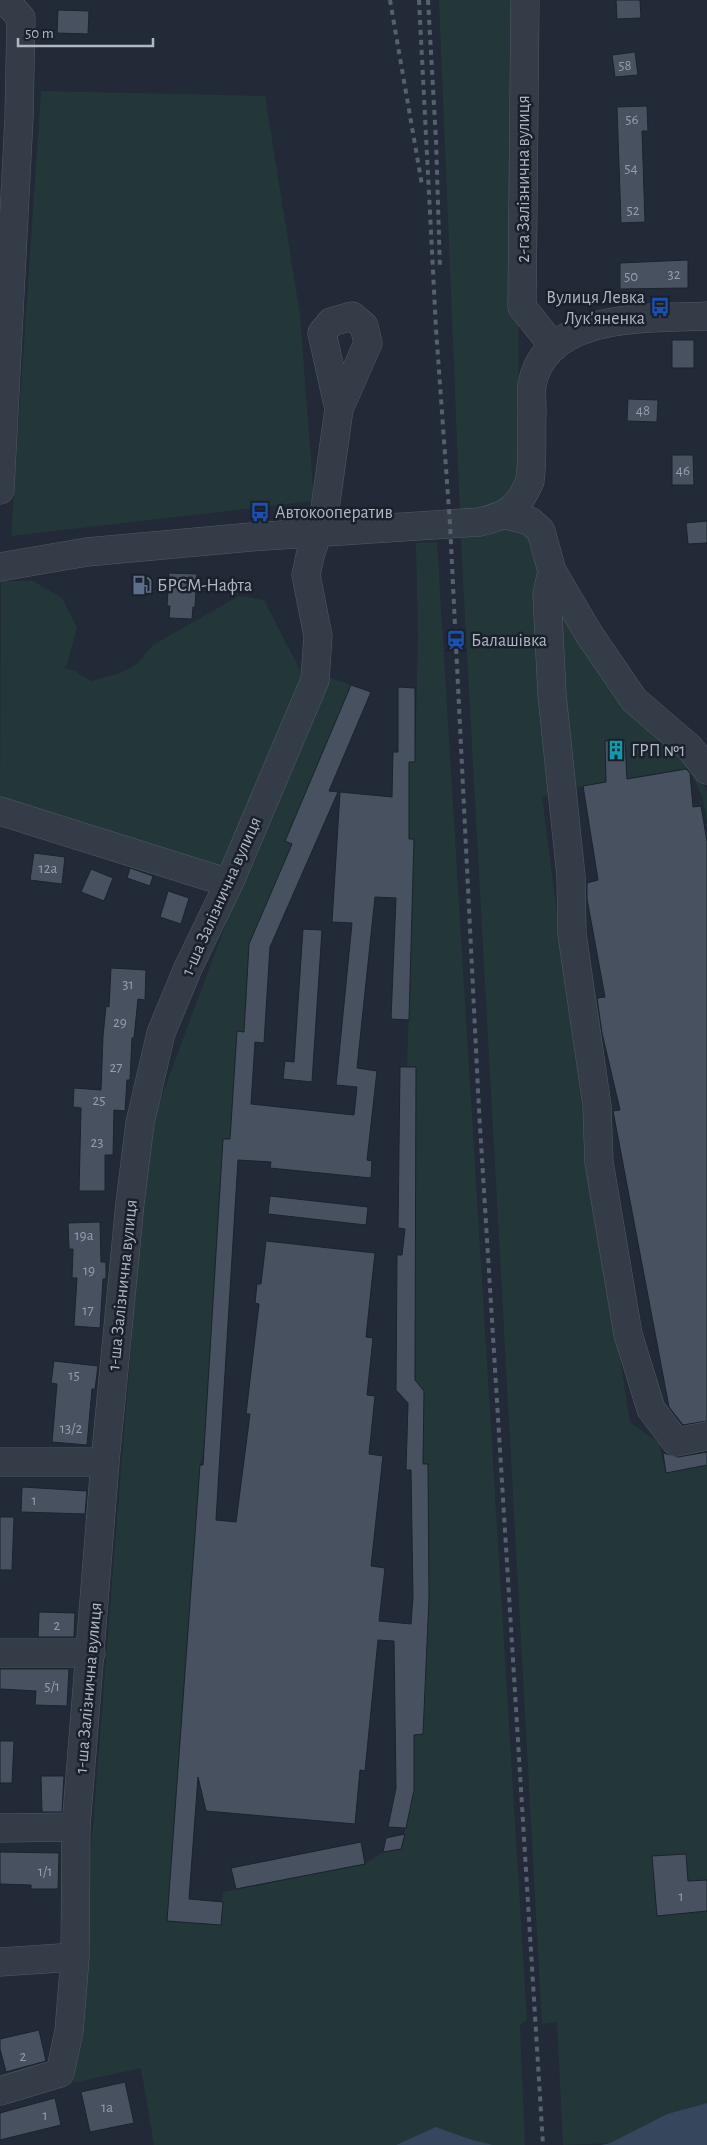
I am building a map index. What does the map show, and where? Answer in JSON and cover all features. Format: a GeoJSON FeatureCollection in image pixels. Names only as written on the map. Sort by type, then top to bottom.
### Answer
{"type":"FeatureCollection","features":[{"type":"Feature","properties":{"kind":"street"},"geometry":{"type":"LineString","coordinates":[[0,490],[9,117],[21,18],[5,0]]}},
{"type":"Feature","properties":{"kind":"street","name":"2-га Залізнична вулиця"},"geometry":{"type":"LineString","coordinates":[[525,0],[522,307],[563,340]]}},
{"type":"Feature","properties":{"kind":"street"},"geometry":{"type":"LineString","coordinates":[[0,567],[87,552],[318,532],[479,522],[506,514],[524,495],[530,481],[532,385],[537,369],[563,340],[588,327],[616,321],[707,316]]}},
{"type":"Feature","properties":{"kind":"street","name":"1-ша Залізнична вулиця"},"geometry":{"type":"LineString","coordinates":[[0,2091],[60,2073],[69,2030],[74,1957],[76,1828],[105,1462],[130,1204],[140,1123],[161,1033],[188,968],[229,883],[314,680],[318,636],[306,575],[325,509],[339,409]]}},
{"type":"Feature","properties":{"kind":"street"},"geometry":{"type":"LineString","coordinates":[[506,514],[530,521],[541,531],[552,571],[588,634],[634,700],[690,748],[707,770]]}},
{"type":"Feature","properties":{"kind":"street"},"geometry":{"type":"LineString","coordinates":[[552,571],[547,594],[552,695],[571,876],[572,934],[597,1106],[599,1162],[628,1334],[651,1409],[676,1442],[707,1436]]}},
{"type":"Feature","properties":{"kind":"street"},"geometry":{"type":"LineString","coordinates":[[0,811],[229,883]]}},
{"type":"Feature","properties":{"kind":"street"},"geometry":{"type":"LineString","coordinates":[[0,1462],[105,1462]]}},
{"type":"Feature","properties":{"kind":"street"},"geometry":{"type":"LineString","coordinates":[[0,1653],[91,1653]]}},
{"type":"Feature","properties":{"kind":"street"},"geometry":{"type":"LineString","coordinates":[[0,1828],[76,1828]]}},
{"type":"Feature","properties":{"kind":"street"},"geometry":{"type":"LineString","coordinates":[[0,1962],[74,1957]]}},
{"type":"Feature","properties":{"kind":"green space"},"geometry":{"type":"Polygon","coordinates":[[[439,0],[516,0],[519,472],[502,502],[516,527],[535,540],[564,619],[635,716],[698,771],[707,792],[707,820],[703,799],[689,768],[583,786],[542,797],[583,1117],[630,1422],[659,1443],[666,1473],[707,1465],[707,2103],[667,2114],[610,2143],[563,2145],[557,2022],[542,2024],[462,563],[439,0]]]}},
{"type":"Feature","properties":{"kind":"green space"},"geometry":{"type":"Polygon","coordinates":[[[41,91],[265,96],[300,315],[314,501],[11,536],[41,91]]]}},
{"type":"Feature","properties":{"kind":"green space"},"geometry":{"type":"Polygon","coordinates":[[[437,542],[527,2020],[520,2025],[525,2145],[493,2145],[469,2139],[396,2145],[154,2145],[141,2068],[73,2083],[149,1130],[245,873],[330,678],[351,685],[285,841],[292,845],[249,944],[244,1032],[237,1032],[230,1139],[223,1139],[204,1451],[200,1465],[167,1921],[221,1925],[223,1892],[365,1864],[383,1852],[401,1849],[414,1790],[414,1735],[423,1734],[429,1598],[427,1464],[423,1464],[424,1391],[415,1380],[416,1067],[407,1067],[414,840],[409,839],[409,762],[415,762],[418,633],[416,543],[437,542]]]}},
{"type":"Feature","properties":{"kind":"green space"},"geometry":{"type":"Polygon","coordinates":[[[1,581],[33,581],[62,598],[77,627],[67,665],[64,668],[75,671],[91,681],[120,673],[137,664],[153,645],[239,596],[264,600],[302,674],[221,867],[0,799],[1,581]]]}},
{"type":"Feature","properties":{"kind":"water"},"geometry":{"type":"Polygon","coordinates":[[[707,2103],[707,2145],[601,2145],[610,2143],[667,2114],[707,2103]]]}},
{"type":"Feature","properties":{"kind":"water"},"geometry":{"type":"Polygon","coordinates":[[[436,2127],[469,2139],[493,2145],[396,2145],[436,2127]]]}},
{"type":"Feature","properties":{"kind":"building"},"geometry":{"type":"Polygon","coordinates":[[[616,0],[640,0],[641,18],[617,19],[616,0]]]}},
{"type":"Feature","properties":{"kind":"building"},"geometry":{"type":"Polygon","coordinates":[[[58,10],[89,11],[88,34],[57,33],[58,10]]]}},
{"type":"Feature","properties":{"kind":"building"},"geometry":{"type":"Polygon","coordinates":[[[635,52],[638,75],[615,77],[612,55],[635,52]]]}},
{"type":"Feature","properties":{"kind":"building"},"geometry":{"type":"Polygon","coordinates":[[[647,106],[648,131],[642,131],[645,222],[621,223],[617,107],[647,106]]]}},
{"type":"Feature","properties":{"kind":"building"},"geometry":{"type":"Polygon","coordinates":[[[688,260],[688,288],[620,289],[620,263],[688,260]]]}},
{"type":"Feature","properties":{"kind":"building"},"geometry":{"type":"Polygon","coordinates":[[[672,340],[694,340],[694,368],[672,368],[672,340]]]}},
{"type":"Feature","properties":{"kind":"building"},"geometry":{"type":"Polygon","coordinates":[[[628,399],[658,400],[657,422],[627,421],[628,399]]]}},
{"type":"Feature","properties":{"kind":"building"},"geometry":{"type":"Polygon","coordinates":[[[672,455],[693,455],[694,485],[672,485],[672,455]]]}},
{"type":"Feature","properties":{"kind":"building"},"geometry":{"type":"Polygon","coordinates":[[[707,521],[707,543],[688,544],[686,523],[707,521]]]}},
{"type":"Feature","properties":{"kind":"building"},"geometry":{"type":"Polygon","coordinates":[[[169,573],[197,574],[195,607],[193,607],[192,619],[169,618],[170,606],[167,606],[169,573]]]}},
{"type":"Feature","properties":{"kind":"building"},"geometry":{"type":"Polygon","coordinates":[[[351,685],[371,692],[329,791],[338,792],[270,947],[264,1043],[255,1042],[251,1104],[354,1115],[357,1087],[336,1085],[352,923],[332,922],[340,792],[392,797],[393,752],[398,752],[398,687],[415,688],[415,762],[409,762],[409,839],[414,839],[409,1020],[391,1019],[396,898],[375,897],[357,1068],[377,1071],[367,1160],[372,1161],[371,1178],[270,1168],[271,1162],[238,1160],[216,1520],[236,1522],[250,1414],[246,1414],[259,1304],[255,1303],[257,1284],[261,1284],[266,1241],[375,1253],[366,1337],[373,1338],[367,1395],[375,1396],[369,1454],[383,1456],[371,1566],[385,1568],[379,1621],[411,1624],[413,1597],[411,1470],[406,1470],[408,1403],[396,1390],[397,1255],[402,1255],[405,1229],[398,1228],[400,1067],[416,1067],[415,1380],[424,1391],[423,1464],[428,1464],[429,1598],[423,1734],[414,1735],[414,1790],[406,1828],[388,1827],[396,1788],[394,1641],[378,1640],[365,1771],[360,1770],[355,1824],[206,1811],[198,1777],[189,1899],[223,1902],[221,1925],[167,1921],[200,1465],[203,1465],[223,1139],[230,1139],[237,1031],[244,1032],[249,944],[292,844],[285,841],[351,685]]]}},
{"type":"Feature","properties":{"kind":"building"},"geometry":{"type":"Polygon","coordinates":[[[625,740],[627,779],[686,769],[690,773],[693,807],[701,806],[707,841],[707,1421],[683,1425],[669,1407],[613,1111],[620,1110],[602,1033],[597,998],[605,997],[587,899],[587,883],[598,880],[583,786],[606,782],[605,741],[625,740]]]}},
{"type":"Feature","properties":{"kind":"building"},"geometry":{"type":"Polygon","coordinates":[[[34,853],[65,857],[62,884],[30,880],[34,853]]]}},
{"type":"Feature","properties":{"kind":"building"},"geometry":{"type":"Polygon","coordinates":[[[130,868],[153,876],[150,886],[127,878],[130,868]]]}},
{"type":"Feature","properties":{"kind":"building"},"geometry":{"type":"Polygon","coordinates":[[[91,869],[113,878],[104,901],[81,892],[91,869]]]}},
{"type":"Feature","properties":{"kind":"building"},"geometry":{"type":"Polygon","coordinates":[[[168,891],[189,898],[181,924],[160,917],[168,891]]]}},
{"type":"Feature","properties":{"kind":"building"},"geometry":{"type":"Polygon","coordinates":[[[303,929],[322,930],[312,1082],[283,1079],[285,1061],[294,1062],[303,929]]]}},
{"type":"Feature","properties":{"kind":"building"},"geometry":{"type":"Polygon","coordinates":[[[111,968],[146,970],[145,1000],[138,999],[134,1038],[132,1038],[130,1080],[127,1080],[125,1111],[114,1110],[113,1155],[105,1155],[105,1191],[79,1191],[81,1108],[73,1107],[74,1088],[101,1090],[103,1036],[106,1006],[109,1007],[111,968]]]}},
{"type":"Feature","properties":{"kind":"building"},"geometry":{"type":"Polygon","coordinates":[[[270,1196],[368,1207],[366,1225],[268,1214],[270,1196]]]}},
{"type":"Feature","properties":{"kind":"building"},"geometry":{"type":"Polygon","coordinates":[[[100,1222],[101,1262],[106,1262],[106,1279],[103,1279],[100,1328],[74,1326],[77,1278],[72,1278],[73,1249],[69,1249],[68,1223],[100,1222]]]}},
{"type":"Feature","properties":{"kind":"building"},"geometry":{"type":"Polygon","coordinates":[[[54,1361],[98,1366],[95,1389],[92,1389],[87,1445],[52,1442],[57,1384],[51,1383],[54,1361]]]}},
{"type":"Feature","properties":{"kind":"building"},"geometry":{"type":"Polygon","coordinates":[[[707,1452],[707,1465],[666,1473],[663,1453],[678,1457],[707,1452]]]}},
{"type":"Feature","properties":{"kind":"building"},"geometry":{"type":"Polygon","coordinates":[[[22,1487],[87,1491],[85,1514],[21,1512],[22,1487]]]}},
{"type":"Feature","properties":{"kind":"building"},"geometry":{"type":"Polygon","coordinates":[[[0,1517],[14,1517],[12,1570],[0,1570],[0,1517]]]}},
{"type":"Feature","properties":{"kind":"building"},"geometry":{"type":"Polygon","coordinates":[[[39,1612],[75,1613],[74,1637],[38,1637],[39,1612]]]}},
{"type":"Feature","properties":{"kind":"building"},"geometry":{"type":"Polygon","coordinates":[[[0,1669],[69,1669],[67,1706],[35,1705],[36,1691],[0,1689],[0,1669]]]}},
{"type":"Feature","properties":{"kind":"building"},"geometry":{"type":"Polygon","coordinates":[[[0,1741],[14,1741],[12,1783],[0,1783],[0,1741]]]}},
{"type":"Feature","properties":{"kind":"building"},"geometry":{"type":"Polygon","coordinates":[[[41,1776],[64,1776],[62,1812],[42,1812],[41,1776]]]}},
{"type":"Feature","properties":{"kind":"building"},"geometry":{"type":"Polygon","coordinates":[[[405,1834],[401,1849],[383,1852],[386,1838],[405,1834]]]}},
{"type":"Feature","properties":{"kind":"building"},"geometry":{"type":"Polygon","coordinates":[[[361,1842],[365,1864],[236,1889],[231,1868],[361,1842]]]}},
{"type":"Feature","properties":{"kind":"building"},"geometry":{"type":"Polygon","coordinates":[[[0,1852],[59,1853],[58,1889],[31,1889],[31,1885],[0,1884],[0,1852]]]}},
{"type":"Feature","properties":{"kind":"building"},"geometry":{"type":"Polygon","coordinates":[[[686,1854],[688,1881],[707,1880],[707,1911],[657,1916],[652,1856],[686,1854]]]}},
{"type":"Feature","properties":{"kind":"building"},"geometry":{"type":"Polygon","coordinates":[[[39,2030],[46,2061],[6,2072],[0,2049],[0,2039],[39,2030]]]}},
{"type":"Feature","properties":{"kind":"building"},"geometry":{"type":"Polygon","coordinates":[[[125,2082],[134,2123],[90,2132],[81,2092],[125,2082]]]}},
{"type":"Feature","properties":{"kind":"building"},"geometry":{"type":"Polygon","coordinates":[[[55,2098],[61,2125],[0,2140],[0,2113],[55,2098]]]}},
{"type":"Feature","properties":{"kind":"railway"},"geometry":{"type":"LineString","coordinates":[[390,0],[422,185]]}},
{"type":"Feature","properties":{"kind":"railway"},"geometry":{"type":"LineString","coordinates":[[419,0],[436,329],[450,524],[479,1110],[543,2145]]}},
{"type":"Feature","properties":{"kind":"railway"},"geometry":{"type":"LineString","coordinates":[[428,0],[436,140],[440,269]]}},
{"type":"Feature","properties":{"kind":"place","name":"Вулиця Левка Лук'яненка"},"geometry":{"type":"Point","coordinates":[660,307]}},
{"type":"Feature","properties":{"kind":"place","name":"Автокооператив"},"geometry":{"type":"Point","coordinates":[260,512]}},
{"type":"Feature","properties":{"kind":"place","name":"БРСМ-Нафта"},"geometry":{"type":"Point","coordinates":[142,585]}},
{"type":"Feature","properties":{"kind":"place","name":"Балашівка"},"geometry":{"type":"Point","coordinates":[456,640]}},
{"type":"Feature","properties":{"kind":"place","name":"ГРП №1"},"geometry":{"type":"Point","coordinates":[616,750]}}]}
